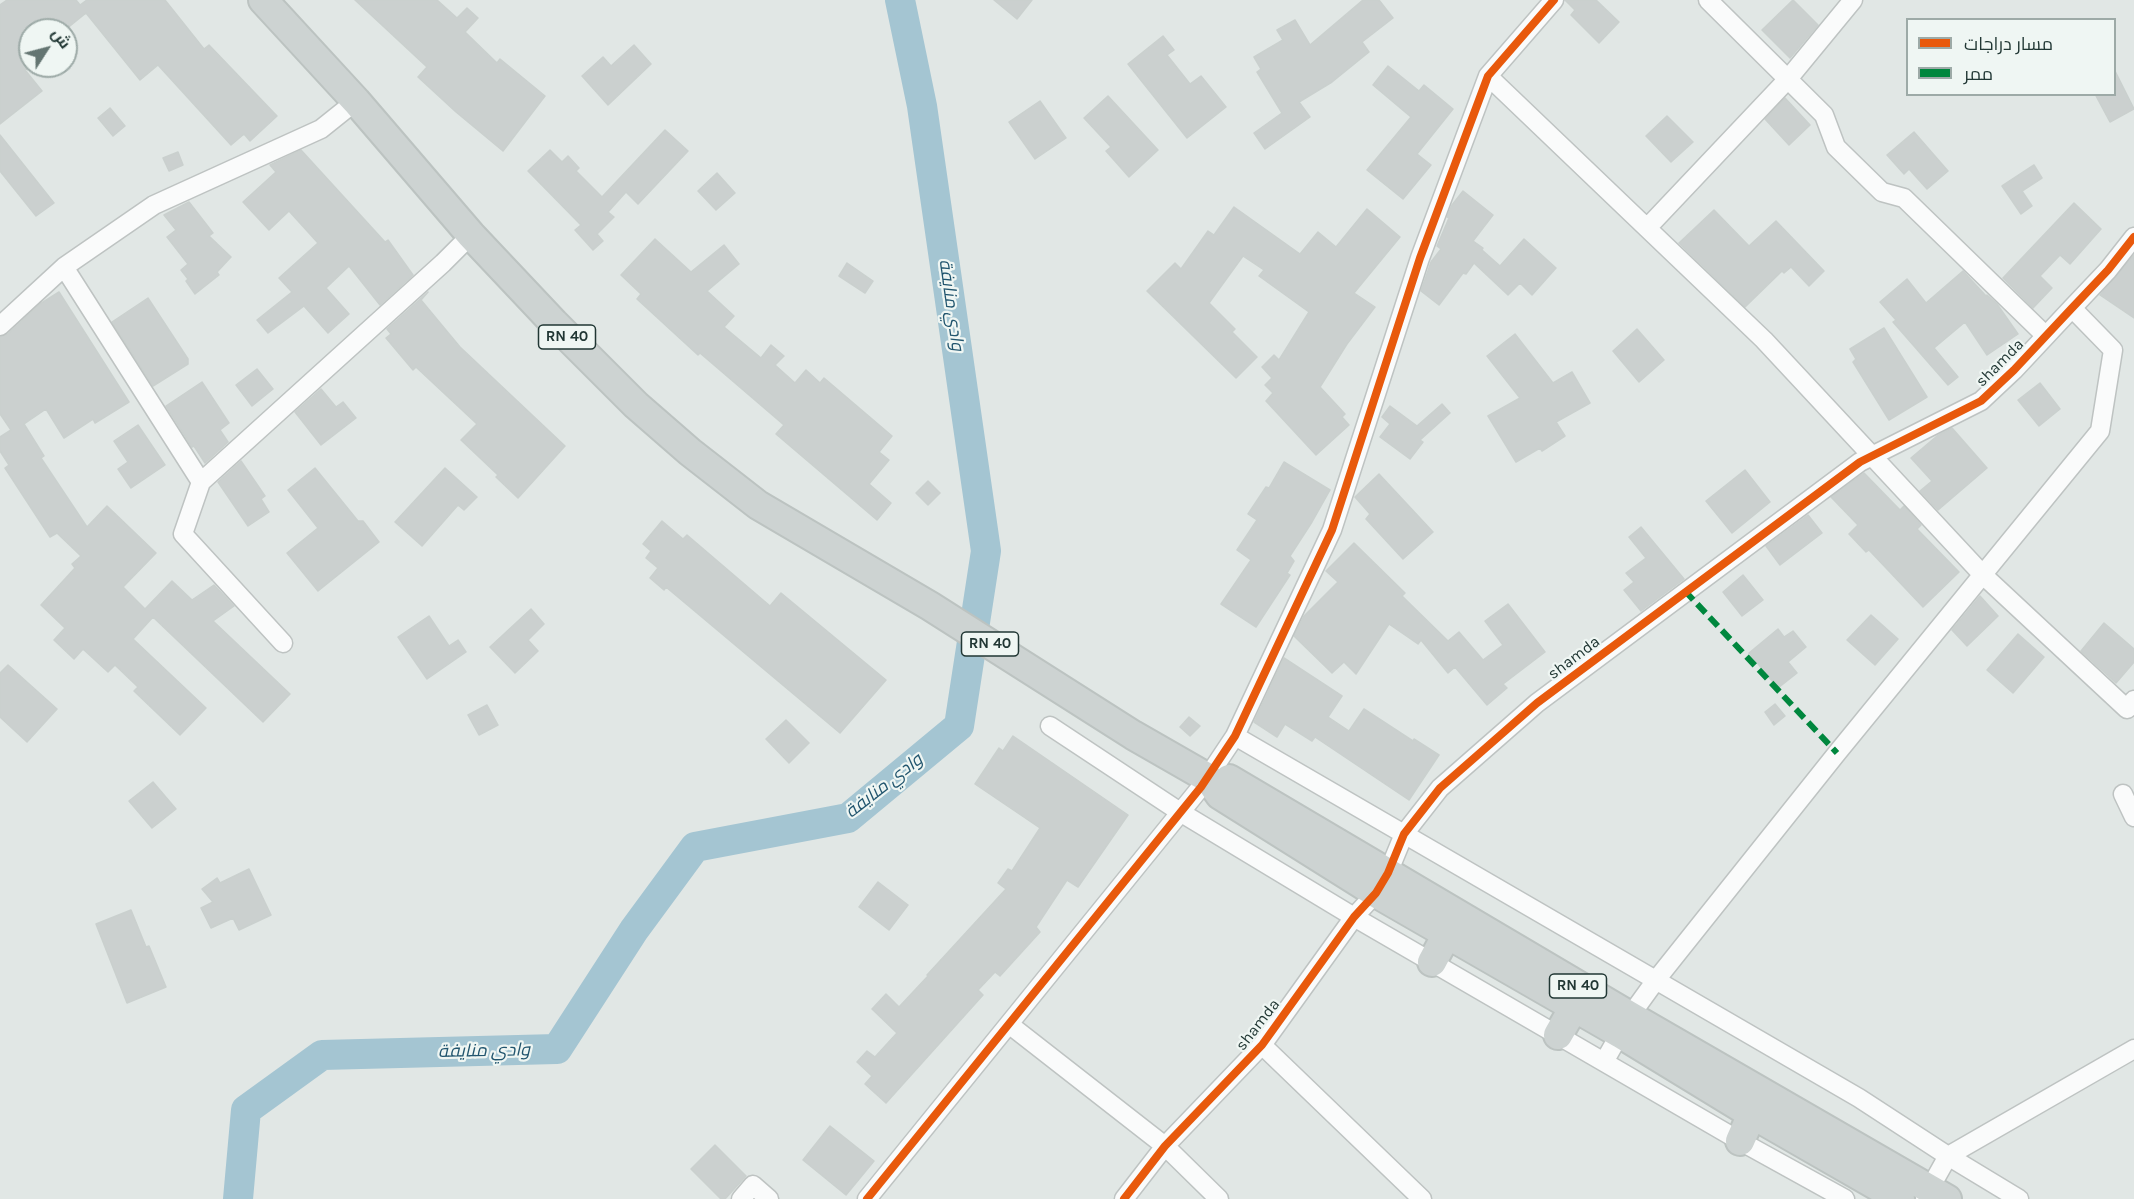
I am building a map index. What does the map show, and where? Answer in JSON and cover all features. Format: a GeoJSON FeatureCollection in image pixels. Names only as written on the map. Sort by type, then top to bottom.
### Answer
{"type":"FeatureCollection","features":[{"type":"Feature","properties":{"kind":"main road","name":"RN 40"},"geometry":{"type":"LineString","coordinates":[[263,0],[356,101],[471,235],[591,362],[690,452],[758,505],[930,606],[1133,735],[1208,778],[1230,779],[1382,883],[1447,934],[1574,1007],[1625,1025],[1752,1114],[1900,1199]]}},
{"type":"Feature","properties":{"kind":"main road","name":"RN 40"},"geometry":{"type":"LineString","coordinates":[[1382,883],[1625,1025],[1934,1196]]}},
{"type":"Feature","properties":{"kind":"main road"},"geometry":{"type":"LineString","coordinates":[[1432,962],[1447,934]]}},
{"type":"Feature","properties":{"kind":"main road"},"geometry":{"type":"LineString","coordinates":[[1558,1035],[1574,1007]]}},
{"type":"Feature","properties":{"kind":"main road"},"geometry":{"type":"LineString","coordinates":[[1740,1141],[1752,1114]]}},
{"type":"Feature","properties":{"kind":"street"},"geometry":{"type":"LineString","coordinates":[[867,1199],[1208,778],[1235,736],[1332,530],[1420,258],[1488,76],[1554,0]]}},
{"type":"Feature","properties":{"kind":"street"},"geometry":{"type":"LineString","coordinates":[[1708,0],[1824,116],[1836,147],[1882,192],[1904,198],[2046,336]]}},
{"type":"Feature","properties":{"kind":"street"},"geometry":{"type":"LineString","coordinates":[[1647,228],[1788,79],[1853,0]]}},
{"type":"Feature","properties":{"kind":"street"},"geometry":{"type":"LineString","coordinates":[[1488,76],[1764,340],[1983,575],[2127,709],[2134,700]]}},
{"type":"Feature","properties":{"kind":"street"},"geometry":{"type":"LineString","coordinates":[[0,326],[64,267],[154,205],[321,129],[356,101]]}},
{"type":"Feature","properties":{"kind":"street"},"geometry":{"type":"LineString","coordinates":[[283,643],[183,534],[201,482],[471,235]]}},
{"type":"Feature","properties":{"kind":"street","name":"shamda"},"geometry":{"type":"LineString","coordinates":[[1124,1199],[1165,1146],[1262,1045],[1354,917],[1382,883],[1404,834],[1440,788],[1537,703],[1684,591],[1860,462],[1981,401],[2108,270],[2134,237]]}},
{"type":"Feature","properties":{"kind":"street"},"geometry":{"type":"LineString","coordinates":[[64,267],[201,482]]}},
{"type":"Feature","properties":{"kind":"street"},"geometry":{"type":"LineString","coordinates":[[1604,1062],[1625,1025],[1656,980],[2100,430],[2113,350],[2072,308]]}},
{"type":"Feature","properties":{"kind":"street"},"geometry":{"type":"LineString","coordinates":[[1050,726],[1180,812],[1354,917],[1740,1141],[1845,1199]]}},
{"type":"Feature","properties":{"kind":"street"},"geometry":{"type":"LineString","coordinates":[[1235,736],[1859,1098],[2019,1199]]}},
{"type":"Feature","properties":{"kind":"street"},"geometry":{"type":"LineString","coordinates":[[2123,794],[2134,817]]}},
{"type":"Feature","properties":{"kind":"street"},"geometry":{"type":"LineString","coordinates":[[1010,1025],[1165,1146],[1219,1199]]}},
{"type":"Feature","properties":{"kind":"street"},"geometry":{"type":"LineString","coordinates":[[1262,1045],[1422,1199]]}},
{"type":"Feature","properties":{"kind":"street"},"geometry":{"type":"LineString","coordinates":[[1934,1196],[1948,1156],[2134,1049]]}},
{"type":"Feature","properties":{"kind":"street"},"geometry":{"type":"LineString","coordinates":[[741,1199],[753,1185],[770,1199]]}},
{"type":"Feature","properties":{"kind":"building"},"geometry":{"type":"Polygon","coordinates":[[[7,0],[76,0],[80,5],[87,0],[165,0],[204,49],[209,45],[277,116],[250,141],[244,134],[231,145],[158,65],[140,80],[86,13],[78,19],[18,18],[18,78],[31,78],[42,91],[0,124],[0,5],[7,0]]]}},
{"type":"Feature","properties":{"kind":"building"},"geometry":{"type":"Polygon","coordinates":[[[355,0],[437,0],[457,18],[467,8],[478,18],[465,32],[497,63],[500,59],[545,96],[503,151],[418,77],[427,67],[355,0]]]}},
{"type":"Feature","properties":{"kind":"building"},"geometry":{"type":"Polygon","coordinates":[[[994,0],[1032,0],[1017,19],[994,0]]]}},
{"type":"Feature","properties":{"kind":"building"},"geometry":{"type":"Polygon","coordinates":[[[1363,0],[1379,0],[1393,18],[1362,42],[1369,52],[1332,82],[1299,102],[1310,117],[1265,149],[1254,133],[1282,113],[1257,72],[1261,69],[1254,57],[1283,40],[1277,30],[1295,20],[1310,45],[1363,0]]]}},
{"type":"Feature","properties":{"kind":"building"},"geometry":{"type":"Polygon","coordinates":[[[1565,0],[1596,0],[1619,22],[1599,43],[1571,15],[1575,10],[1565,0]]]}},
{"type":"Feature","properties":{"kind":"building"},"geometry":{"type":"Polygon","coordinates":[[[1793,0],[1818,25],[1790,58],[1762,30],[1793,0]]]}},
{"type":"Feature","properties":{"kind":"building"},"geometry":{"type":"Polygon","coordinates":[[[1163,36],[1174,50],[1167,55],[1190,84],[1201,76],[1226,107],[1187,138],[1128,64],[1163,36]]]}},
{"type":"Feature","properties":{"kind":"building"},"geometry":{"type":"Polygon","coordinates":[[[634,45],[651,64],[608,105],[582,76],[603,57],[611,66],[634,45]]]}},
{"type":"Feature","properties":{"kind":"building"},"geometry":{"type":"Polygon","coordinates":[[[1388,66],[1419,91],[1424,85],[1453,109],[1417,154],[1431,165],[1403,199],[1367,170],[1411,117],[1373,85],[1388,66]]]}},
{"type":"Feature","properties":{"kind":"building"},"geometry":{"type":"Polygon","coordinates":[[[2116,73],[2134,109],[2110,122],[2096,96],[2116,96],[2116,73]]]}},
{"type":"Feature","properties":{"kind":"building"},"geometry":{"type":"Polygon","coordinates":[[[1108,96],[1158,150],[1129,177],[1106,151],[1111,147],[1084,118],[1108,96]]]}},
{"type":"Feature","properties":{"kind":"building"},"geometry":{"type":"Polygon","coordinates":[[[1785,98],[1810,125],[1789,145],[1765,119],[1785,98]]]}},
{"type":"Feature","properties":{"kind":"building"},"geometry":{"type":"Polygon","coordinates":[[[1040,101],[1066,138],[1035,159],[1009,122],[1040,101]]]}},
{"type":"Feature","properties":{"kind":"building"},"geometry":{"type":"Polygon","coordinates":[[[110,108],[125,126],[113,136],[98,118],[110,108]]]}},
{"type":"Feature","properties":{"kind":"building"},"geometry":{"type":"Polygon","coordinates":[[[1667,116],[1693,142],[1671,162],[1646,136],[1667,116]]]}},
{"type":"Feature","properties":{"kind":"building"},"geometry":{"type":"Polygon","coordinates":[[[665,130],[688,151],[638,204],[626,192],[608,212],[614,217],[597,234],[603,241],[593,250],[575,230],[581,225],[528,171],[550,150],[562,162],[568,156],[579,168],[576,171],[602,197],[665,130]]]}},
{"type":"Feature","properties":{"kind":"building"},"geometry":{"type":"Polygon","coordinates":[[[1914,132],[1948,171],[1927,189],[1909,169],[1904,174],[1887,155],[1914,132]]]}},
{"type":"Feature","properties":{"kind":"building"},"geometry":{"type":"Polygon","coordinates":[[[0,135],[54,203],[36,216],[0,171],[0,135]]]}},
{"type":"Feature","properties":{"kind":"building"},"geometry":{"type":"Polygon","coordinates":[[[301,150],[385,242],[388,240],[413,275],[380,305],[349,266],[326,288],[349,314],[328,333],[304,306],[268,333],[257,320],[292,292],[279,278],[318,243],[289,211],[269,230],[243,202],[276,172],[270,165],[301,150]]]}},
{"type":"Feature","properties":{"kind":"building"},"geometry":{"type":"Polygon","coordinates":[[[178,152],[183,165],[169,171],[163,158],[178,152]]]}},
{"type":"Feature","properties":{"kind":"building"},"geometry":{"type":"Polygon","coordinates":[[[2034,165],[2042,178],[2022,191],[2032,206],[2021,214],[2002,186],[2034,165]]]}},
{"type":"Feature","properties":{"kind":"building"},"geometry":{"type":"Polygon","coordinates":[[[717,173],[735,193],[716,210],[698,191],[717,173]]]}},
{"type":"Feature","properties":{"kind":"building"},"geometry":{"type":"Polygon","coordinates":[[[1463,191],[1493,215],[1473,241],[1500,266],[1524,239],[1556,268],[1532,295],[1520,283],[1508,295],[1474,263],[1466,274],[1463,273],[1439,305],[1421,291],[1431,262],[1441,249],[1437,246],[1452,205],[1463,191]]]}},
{"type":"Feature","properties":{"kind":"building"},"geometry":{"type":"Polygon","coordinates":[[[189,202],[213,233],[209,236],[231,257],[217,272],[219,275],[195,294],[181,270],[188,264],[167,237],[176,230],[164,215],[189,202]]]}},
{"type":"Feature","properties":{"kind":"building"},"geometry":{"type":"Polygon","coordinates":[[[2074,203],[2101,229],[2070,264],[2060,255],[2040,276],[2052,288],[2033,308],[2003,278],[2074,203]]]}},
{"type":"Feature","properties":{"kind":"building"},"geometry":{"type":"Polygon","coordinates":[[[1234,207],[1300,254],[1318,232],[1336,247],[1367,209],[1400,237],[1354,293],[1375,307],[1347,344],[1320,387],[1345,414],[1342,417],[1349,425],[1316,455],[1266,401],[1273,393],[1265,385],[1272,378],[1262,367],[1274,355],[1279,360],[1309,312],[1259,276],[1264,270],[1243,256],[1209,303],[1235,329],[1232,332],[1257,357],[1236,378],[1147,291],[1175,263],[1181,269],[1208,231],[1214,235],[1234,207]]]}},
{"type":"Feature","properties":{"kind":"building"},"geometry":{"type":"Polygon","coordinates":[[[1714,210],[1749,246],[1776,221],[1824,271],[1809,286],[1791,267],[1784,273],[1782,271],[1745,307],[1679,243],[1714,210]]]}},
{"type":"Feature","properties":{"kind":"building"},"geometry":{"type":"Polygon","coordinates":[[[655,239],[691,272],[724,245],[739,264],[707,291],[734,316],[724,327],[761,358],[771,345],[784,356],[775,365],[795,383],[806,370],[820,383],[824,378],[892,436],[879,452],[889,460],[869,484],[891,503],[877,520],[776,434],[784,425],[700,353],[698,355],[637,299],[641,294],[621,275],[655,239]]]}},
{"type":"Feature","properties":{"kind":"building"},"geometry":{"type":"Polygon","coordinates":[[[2134,255],[2134,318],[2100,295],[2134,255]]]}},
{"type":"Feature","properties":{"kind":"building"},"geometry":{"type":"Polygon","coordinates":[[[847,263],[873,281],[865,293],[839,276],[847,263]]]}},
{"type":"Feature","properties":{"kind":"building"},"geometry":{"type":"Polygon","coordinates":[[[1963,271],[1986,296],[1997,304],[2018,334],[1987,355],[1965,322],[1934,348],[1958,377],[1948,385],[1893,322],[1896,320],[1880,302],[1907,279],[1926,303],[1963,271]]]}},
{"type":"Feature","properties":{"kind":"building"},"geometry":{"type":"Polygon","coordinates":[[[59,292],[129,402],[95,423],[93,419],[64,438],[46,409],[24,424],[44,456],[41,458],[87,527],[107,506],[156,553],[123,587],[145,609],[172,581],[192,600],[214,585],[234,606],[213,621],[290,694],[263,722],[153,617],[133,639],[206,708],[180,735],[134,691],[138,687],[115,665],[108,672],[83,649],[74,659],[54,640],[65,628],[41,605],[75,568],[72,564],[81,556],[57,533],[50,537],[5,468],[9,465],[0,451],[0,437],[11,430],[0,414],[0,337],[8,334],[40,304],[59,292]]]}},
{"type":"Feature","properties":{"kind":"building"},"geometry":{"type":"Polygon","coordinates":[[[428,292],[421,300],[460,347],[565,446],[518,498],[496,477],[498,475],[461,440],[477,424],[416,367],[413,370],[386,338],[391,334],[387,329],[428,292]]]}},
{"type":"Feature","properties":{"kind":"building"},"geometry":{"type":"Polygon","coordinates":[[[148,298],[188,359],[188,364],[153,386],[112,322],[148,298]]]}},
{"type":"Feature","properties":{"kind":"building"},"geometry":{"type":"Polygon","coordinates":[[[1884,328],[1927,397],[1889,420],[1853,362],[1856,359],[1850,349],[1884,328]]]}},
{"type":"Feature","properties":{"kind":"building"},"geometry":{"type":"Polygon","coordinates":[[[1637,329],[1664,360],[1639,382],[1613,351],[1637,329]]]}},
{"type":"Feature","properties":{"kind":"building"},"geometry":{"type":"Polygon","coordinates":[[[1515,334],[1553,383],[1572,372],[1590,403],[1556,422],[1565,436],[1542,451],[1540,448],[1516,462],[1488,416],[1520,398],[1487,356],[1515,334]]]}},
{"type":"Feature","properties":{"kind":"building"},"geometry":{"type":"Polygon","coordinates":[[[257,369],[273,389],[252,406],[236,385],[257,369]]]}},
{"type":"Feature","properties":{"kind":"building"},"geometry":{"type":"Polygon","coordinates":[[[202,382],[229,423],[220,430],[228,442],[205,463],[166,406],[202,382]]]}},
{"type":"Feature","properties":{"kind":"building"},"geometry":{"type":"Polygon","coordinates":[[[2040,383],[2060,409],[2039,426],[2018,400],[2040,383]]]}},
{"type":"Feature","properties":{"kind":"building"},"geometry":{"type":"Polygon","coordinates":[[[321,389],[336,407],[343,402],[356,418],[321,445],[295,412],[321,389]]]}},
{"type":"Feature","properties":{"kind":"building"},"geometry":{"type":"Polygon","coordinates":[[[1442,404],[1450,413],[1420,440],[1423,442],[1410,459],[1380,437],[1390,424],[1382,417],[1390,406],[1417,426],[1442,404]]]}},
{"type":"Feature","properties":{"kind":"building"},"geometry":{"type":"Polygon","coordinates":[[[138,425],[165,465],[131,488],[118,469],[128,462],[114,441],[138,425]]]}},
{"type":"Feature","properties":{"kind":"building"},"geometry":{"type":"Polygon","coordinates":[[[1952,428],[1987,468],[1938,510],[1920,491],[1932,481],[1911,458],[1937,436],[1952,428]]]}},
{"type":"Feature","properties":{"kind":"building"},"geometry":{"type":"Polygon","coordinates":[[[241,461],[265,496],[261,499],[269,512],[248,526],[218,482],[241,461]]]}},
{"type":"Feature","properties":{"kind":"building"},"geometry":{"type":"Polygon","coordinates":[[[1284,462],[1330,490],[1290,556],[1294,561],[1287,573],[1290,575],[1256,627],[1221,604],[1251,560],[1237,550],[1257,520],[1248,514],[1266,487],[1269,488],[1284,462]]]}},
{"type":"Feature","properties":{"kind":"building"},"geometry":{"type":"Polygon","coordinates":[[[315,468],[358,521],[363,521],[379,542],[318,591],[287,553],[318,528],[288,490],[315,468]]]}},
{"type":"Feature","properties":{"kind":"building"},"geometry":{"type":"Polygon","coordinates":[[[445,468],[477,497],[464,510],[458,505],[422,546],[395,522],[445,468]]]}},
{"type":"Feature","properties":{"kind":"building"},"geometry":{"type":"Polygon","coordinates":[[[1745,470],[1770,502],[1732,533],[1706,501],[1745,470]]]}},
{"type":"Feature","properties":{"kind":"building"},"geometry":{"type":"Polygon","coordinates":[[[1864,473],[1900,510],[1904,506],[1921,525],[1917,529],[1959,572],[1923,607],[1869,550],[1866,552],[1849,534],[1858,525],[1831,497],[1864,473]]]}},
{"type":"Feature","properties":{"kind":"building"},"geometry":{"type":"Polygon","coordinates":[[[1379,474],[1433,532],[1403,559],[1366,519],[1370,514],[1355,497],[1379,474]]]}},
{"type":"Feature","properties":{"kind":"building"},"geometry":{"type":"Polygon","coordinates":[[[928,481],[940,493],[928,505],[916,493],[928,481]]]}},
{"type":"Feature","properties":{"kind":"building"},"geometry":{"type":"Polygon","coordinates":[[[1808,515],[1822,533],[1780,565],[1766,546],[1808,515]]]}},
{"type":"Feature","properties":{"kind":"building"},"geometry":{"type":"Polygon","coordinates":[[[662,521],[683,539],[687,535],[770,606],[781,593],[886,680],[840,733],[666,587],[664,590],[650,578],[658,568],[646,558],[651,551],[643,544],[662,521]]]}},
{"type":"Feature","properties":{"kind":"building"},"geometry":{"type":"Polygon","coordinates":[[[1641,527],[1684,579],[1641,611],[1624,590],[1634,582],[1626,573],[1646,558],[1629,537],[1641,527]]]}},
{"type":"Feature","properties":{"kind":"building"},"geometry":{"type":"Polygon","coordinates":[[[1354,543],[1405,593],[1402,596],[1448,641],[1459,632],[1483,660],[1503,645],[1485,621],[1508,604],[1545,652],[1503,684],[1507,688],[1487,705],[1455,667],[1448,673],[1421,640],[1418,644],[1389,624],[1356,674],[1344,662],[1332,673],[1294,636],[1304,616],[1338,582],[1326,571],[1354,543]]]}},
{"type":"Feature","properties":{"kind":"building"},"geometry":{"type":"Polygon","coordinates":[[[1743,575],[1763,600],[1742,616],[1723,592],[1743,575]]]}},
{"type":"Feature","properties":{"kind":"building"},"geometry":{"type":"Polygon","coordinates":[[[1980,596],[1998,616],[1967,646],[1952,630],[1980,596]]]}},
{"type":"Feature","properties":{"kind":"building"},"geometry":{"type":"Polygon","coordinates":[[[531,609],[544,624],[528,640],[538,651],[515,673],[490,647],[531,609]]]}},
{"type":"Feature","properties":{"kind":"building"},"geometry":{"type":"Polygon","coordinates":[[[1871,615],[1898,639],[1875,665],[1847,640],[1871,615]]]}},
{"type":"Feature","properties":{"kind":"building"},"geometry":{"type":"Polygon","coordinates":[[[429,616],[449,646],[458,640],[466,652],[427,679],[398,637],[429,616]]]}},
{"type":"Feature","properties":{"kind":"building"},"geometry":{"type":"Polygon","coordinates":[[[2104,623],[2134,649],[2134,662],[2116,683],[2081,651],[2104,623]]]}},
{"type":"Feature","properties":{"kind":"building"},"geometry":{"type":"Polygon","coordinates":[[[1778,629],[1784,637],[1793,631],[1806,647],[1788,662],[1797,673],[1778,688],[1749,653],[1778,629]]]}},
{"type":"Feature","properties":{"kind":"building"},"geometry":{"type":"Polygon","coordinates":[[[2018,634],[2044,657],[2013,693],[1987,670],[2018,634]]]}},
{"type":"Feature","properties":{"kind":"building"},"geometry":{"type":"Polygon","coordinates":[[[1284,658],[1342,696],[1328,717],[1349,731],[1364,709],[1439,755],[1409,800],[1315,737],[1312,741],[1285,724],[1277,737],[1254,722],[1284,658]]]}},
{"type":"Feature","properties":{"kind":"building"},"geometry":{"type":"Polygon","coordinates":[[[8,665],[57,709],[27,742],[0,717],[0,673],[8,665]]]}},
{"type":"Feature","properties":{"kind":"building"},"geometry":{"type":"Polygon","coordinates":[[[1775,704],[1785,716],[1774,725],[1765,712],[1775,704]]]}},
{"type":"Feature","properties":{"kind":"building"},"geometry":{"type":"Polygon","coordinates":[[[487,705],[498,725],[479,735],[468,715],[487,705]]]}},
{"type":"Feature","properties":{"kind":"building"},"geometry":{"type":"Polygon","coordinates":[[[1189,717],[1200,726],[1190,736],[1180,727],[1189,717]]]}},
{"type":"Feature","properties":{"kind":"building"},"geometry":{"type":"Polygon","coordinates":[[[786,720],[809,743],[789,763],[766,739],[786,720]]]}},
{"type":"Feature","properties":{"kind":"building"},"geometry":{"type":"Polygon","coordinates":[[[1013,736],[1128,815],[1078,887],[1067,880],[1036,927],[1040,932],[1000,976],[995,972],[978,990],[983,995],[886,1103],[865,1084],[872,1076],[857,1062],[867,1051],[875,1057],[897,1033],[872,1009],[886,994],[899,1007],[928,976],[1006,889],[998,883],[1008,869],[1012,871],[1040,828],[975,784],[999,748],[1003,751],[1013,736]]]}},
{"type":"Feature","properties":{"kind":"building"},"geometry":{"type":"Polygon","coordinates":[[[153,782],[176,809],[152,828],[129,801],[153,782]]]}},
{"type":"Feature","properties":{"kind":"building"},"geometry":{"type":"Polygon","coordinates":[[[249,869],[271,915],[239,930],[233,918],[211,928],[201,908],[213,902],[202,889],[217,878],[220,883],[249,869]]]}},
{"type":"Feature","properties":{"kind":"building"},"geometry":{"type":"Polygon","coordinates":[[[878,882],[908,905],[889,930],[859,907],[878,882]]]}},
{"type":"Feature","properties":{"kind":"building"},"geometry":{"type":"Polygon","coordinates":[[[131,910],[166,987],[127,1003],[96,924],[131,910]]]}},
{"type":"Feature","properties":{"kind":"building"},"geometry":{"type":"Polygon","coordinates":[[[830,1126],[874,1161],[846,1195],[803,1160],[830,1126]]]}},
{"type":"Feature","properties":{"kind":"building"},"geometry":{"type":"Polygon","coordinates":[[[715,1145],[746,1176],[725,1199],[721,1199],[691,1169],[715,1145]]]}},
{"type":"Feature","properties":{"kind":"waterway","name":"وادي منايفة"},"geometry":{"type":"LineString","coordinates":[[238,1199],[246,1110],[322,1055],[557,1049],[634,930],[695,847],[848,818],[959,726],[986,551],[922,106],[900,0]]}},
{"type":"Feature","properties":{"kind":"marked path"},"geometry":{"type":"LineString","coordinates":[[1685,591],[1837,753]]}},
{"type":"Feature","properties":{"kind":"cycle path"},"geometry":{"type":"LineString","coordinates":[[867,1199],[1201,787],[1235,736],[1332,530],[1420,258],[1488,76],[1554,0]]}},
{"type":"Feature","properties":{"kind":"cycle path"},"geometry":{"type":"LineString","coordinates":[[1124,1199],[1165,1146],[1262,1045],[1354,917],[1376,893],[1388,873],[1404,834],[1440,788],[1537,703],[1860,462],[1981,401],[2014,370],[2108,270],[2134,237]]}}]}
